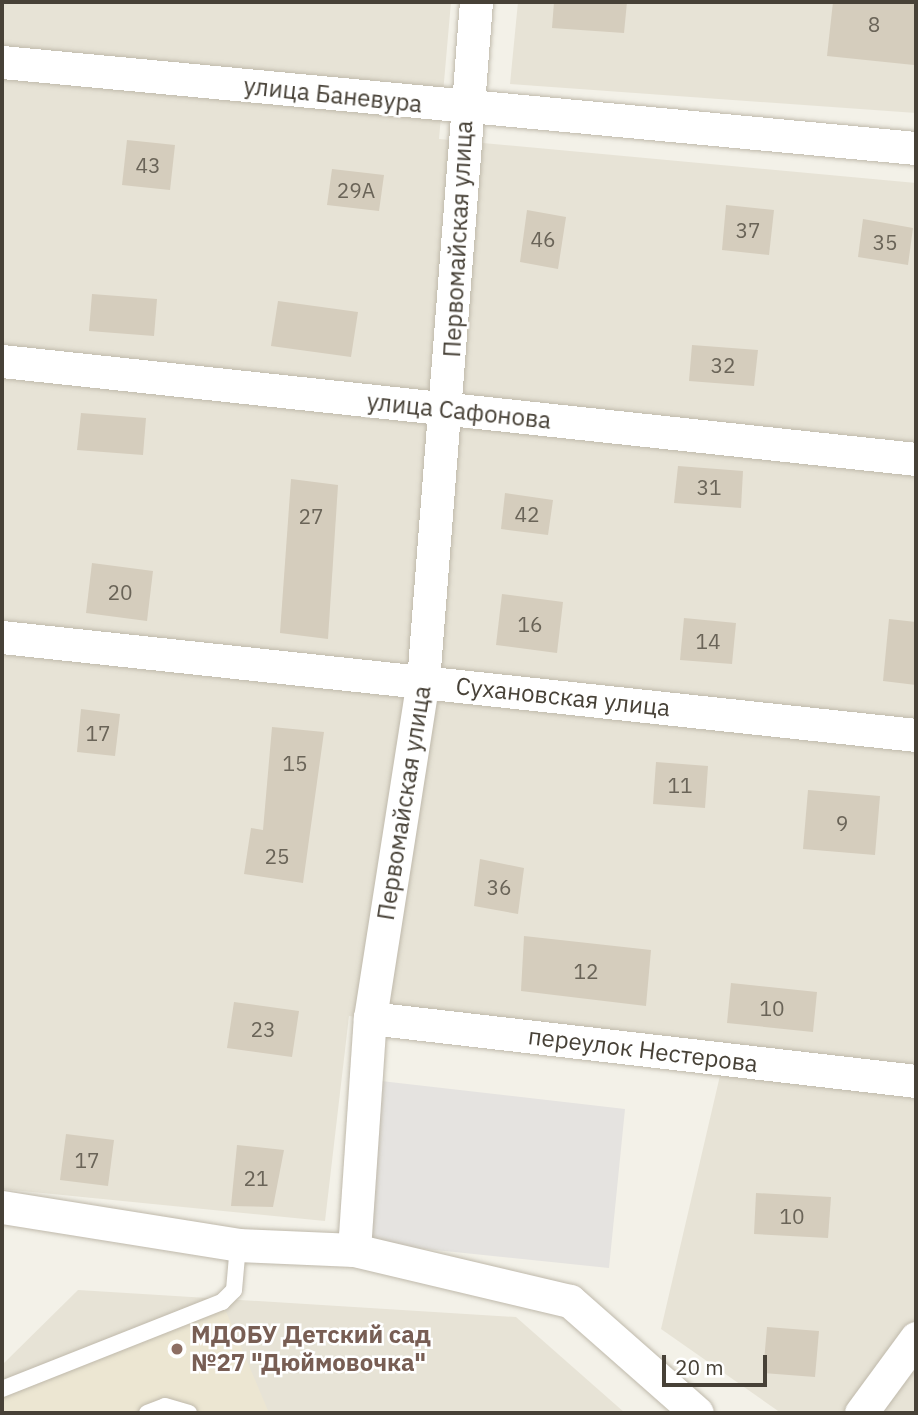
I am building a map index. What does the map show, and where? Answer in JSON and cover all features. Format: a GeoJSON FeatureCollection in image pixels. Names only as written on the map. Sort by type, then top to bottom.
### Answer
{"type":"FeatureCollection","features":[{"type":"Feature","properties":{"kind":"street","name":"Первомайская улица"},"geometry":{"type":"LineString","coordinates":[[354,1250],[370,1018],[423,681],[449,410],[465,108],[476,2]]}},
{"type":"Feature","properties":{"kind":"street","name":"улица Баневура"},"geometry":{"type":"LineString","coordinates":[[2,62],[465,108],[916,148]]}},
{"type":"Feature","properties":{"kind":"street","name":"улица Сафонова"},"geometry":{"type":"LineString","coordinates":[[2,361],[916,459]]}},
{"type":"Feature","properties":{"kind":"street","name":"Сухановская улица"},"geometry":{"type":"LineString","coordinates":[[2,637],[916,735]]}},
{"type":"Feature","properties":{"kind":"street","name":"переулок Нестерова"},"geometry":{"type":"LineString","coordinates":[[370,1018],[916,1081]]}},
{"type":"Feature","properties":{"kind":"street"},"geometry":{"type":"LineString","coordinates":[[2,1207],[238,1245],[354,1250],[570,1301],[697,1413]]}},
{"type":"Feature","properties":{"kind":"street"},"geometry":{"type":"LineString","coordinates":[[861,1413],[916,1338]]}},
{"type":"Feature","properties":{"kind":"lane"},"geometry":{"type":"LineString","coordinates":[[2,1389],[222,1302],[234,1290],[238,1245]]}},
{"type":"Feature","properties":{"kind":"lane"},"geometry":{"type":"LineString","coordinates":[[147,1413],[165,1406],[189,1413]]}},
{"type":"Feature","properties":{"kind":"shaded area"},"geometry":{"type":"Polygon","coordinates":[[[2,2],[451,2],[439,139],[916,183],[916,1413],[781,1413],[661,1329],[722,1067],[349,1016],[325,1221],[2,1189],[2,2]]]}},
{"type":"Feature","properties":{"kind":"shaded area"},"geometry":{"type":"Polygon","coordinates":[[[518,2],[916,2],[916,113],[510,84],[518,2]]]}},
{"type":"Feature","properties":{"kind":"shaded area"},"geometry":{"type":"Polygon","coordinates":[[[381,1081],[625,1109],[609,1268],[367,1243],[381,1081]]]}},
{"type":"Feature","properties":{"kind":"shaded area"},"geometry":{"type":"Polygon","coordinates":[[[78,1290],[516,1317],[625,1413],[2,1413],[2,1365],[78,1290]]]}},
{"type":"Feature","properties":{"kind":"shaded area","name":"МДОБУ Детский сад №27 \"Дюймовочка\""},"geometry":{"type":"Polygon","coordinates":[[[222,1302],[269,1413],[2,1413],[2,1396],[222,1302]]]}},
{"type":"Feature","properties":{"kind":"building"},"geometry":{"type":"Polygon","coordinates":[[[554,2],[627,2],[624,33],[552,28],[554,2]]]}},
{"type":"Feature","properties":{"kind":"building"},"geometry":{"type":"Polygon","coordinates":[[[833,2],[916,2],[914,65],[827,56],[833,2]]]}},
{"type":"Feature","properties":{"kind":"building"},"geometry":{"type":"Polygon","coordinates":[[[127,140],[175,145],[170,190],[122,185],[127,140]]]}},
{"type":"Feature","properties":{"kind":"building"},"geometry":{"type":"Polygon","coordinates":[[[332,169],[384,175],[379,211],[327,205],[332,169]]]}},
{"type":"Feature","properties":{"kind":"building"},"geometry":{"type":"Polygon","coordinates":[[[726,205],[774,210],[769,255],[722,250],[726,205]]]}},
{"type":"Feature","properties":{"kind":"building"},"geometry":{"type":"Polygon","coordinates":[[[527,210],[566,217],[558,269],[520,262],[527,210]]]}},
{"type":"Feature","properties":{"kind":"building"},"geometry":{"type":"Polygon","coordinates":[[[863,219],[913,228],[908,265],[858,257],[863,219]]]}},
{"type":"Feature","properties":{"kind":"building"},"geometry":{"type":"Polygon","coordinates":[[[92,294],[157,299],[154,336],[89,331],[92,294]]]}},
{"type":"Feature","properties":{"kind":"building"},"geometry":{"type":"Polygon","coordinates":[[[278,301],[358,312],[351,357],[271,346],[278,301]]]}},
{"type":"Feature","properties":{"kind":"building"},"geometry":{"type":"Polygon","coordinates":[[[692,345],[758,350],[754,386],[689,381],[692,345]]]}},
{"type":"Feature","properties":{"kind":"building"},"geometry":{"type":"Polygon","coordinates":[[[81,413],[146,418],[143,455],[77,450],[81,413]]]}},
{"type":"Feature","properties":{"kind":"building"},"geometry":{"type":"Polygon","coordinates":[[[678,466],[743,471],[741,508],[674,503],[678,466]]]}},
{"type":"Feature","properties":{"kind":"building"},"geometry":{"type":"Polygon","coordinates":[[[291,479],[338,485],[328,639],[280,633],[291,479]]]}},
{"type":"Feature","properties":{"kind":"building"},"geometry":{"type":"Polygon","coordinates":[[[505,493],[553,500],[548,535],[501,529],[505,493]]]}},
{"type":"Feature","properties":{"kind":"building"},"geometry":{"type":"Polygon","coordinates":[[[92,563],[153,571],[147,621],[86,613],[92,563]]]}},
{"type":"Feature","properties":{"kind":"building"},"geometry":{"type":"Polygon","coordinates":[[[502,594],[563,602],[557,653],[496,645],[502,594]]]}},
{"type":"Feature","properties":{"kind":"building"},"geometry":{"type":"Polygon","coordinates":[[[684,618],[736,623],[732,664],[680,660],[684,618]]]}},
{"type":"Feature","properties":{"kind":"building"},"geometry":{"type":"Polygon","coordinates":[[[889,619],[916,622],[916,685],[883,681],[889,619]]]}},
{"type":"Feature","properties":{"kind":"building"},"geometry":{"type":"Polygon","coordinates":[[[81,709],[120,714],[115,756],[77,752],[81,709]]]}},
{"type":"Feature","properties":{"kind":"building"},"geometry":{"type":"Polygon","coordinates":[[[272,727],[324,732],[303,883],[244,874],[251,828],[263,830],[272,727]]]}},
{"type":"Feature","properties":{"kind":"building"},"geometry":{"type":"Polygon","coordinates":[[[656,762],[708,766],[705,808],[653,804],[656,762]]]}},
{"type":"Feature","properties":{"kind":"building"},"geometry":{"type":"Polygon","coordinates":[[[808,790],[880,796],[875,855],[803,849],[808,790]]]}},
{"type":"Feature","properties":{"kind":"building"},"geometry":{"type":"Polygon","coordinates":[[[480,859],[524,868],[518,914],[474,906],[480,859]]]}},
{"type":"Feature","properties":{"kind":"building"},"geometry":{"type":"Polygon","coordinates":[[[524,936],[651,950],[646,1006],[521,991],[524,936]]]}},
{"type":"Feature","properties":{"kind":"building"},"geometry":{"type":"Polygon","coordinates":[[[731,983],[817,992],[813,1032],[727,1023],[731,983]]]}},
{"type":"Feature","properties":{"kind":"building"},"geometry":{"type":"Polygon","coordinates":[[[234,1002],[299,1011],[292,1057],[227,1048],[234,1002]]]}},
{"type":"Feature","properties":{"kind":"building"},"geometry":{"type":"Polygon","coordinates":[[[66,1134],[114,1140],[108,1186],[60,1180],[66,1134]]]}},
{"type":"Feature","properties":{"kind":"building"},"geometry":{"type":"Polygon","coordinates":[[[237,1145],[284,1150],[273,1207],[231,1206],[237,1145]]]}},
{"type":"Feature","properties":{"kind":"building"},"geometry":{"type":"Polygon","coordinates":[[[756,1193],[831,1197],[828,1238],[754,1234],[756,1193]]]}},
{"type":"Feature","properties":{"kind":"building"},"geometry":{"type":"Polygon","coordinates":[[[767,1327],[819,1331],[815,1377],[763,1373],[767,1327]]]}},
{"type":"Feature","properties":{"kind":"place","name":"МДОБУ Детский сад №27 \"Дюймовочка\""},"geometry":{"type":"Point","coordinates":[177,1349]}}]}
